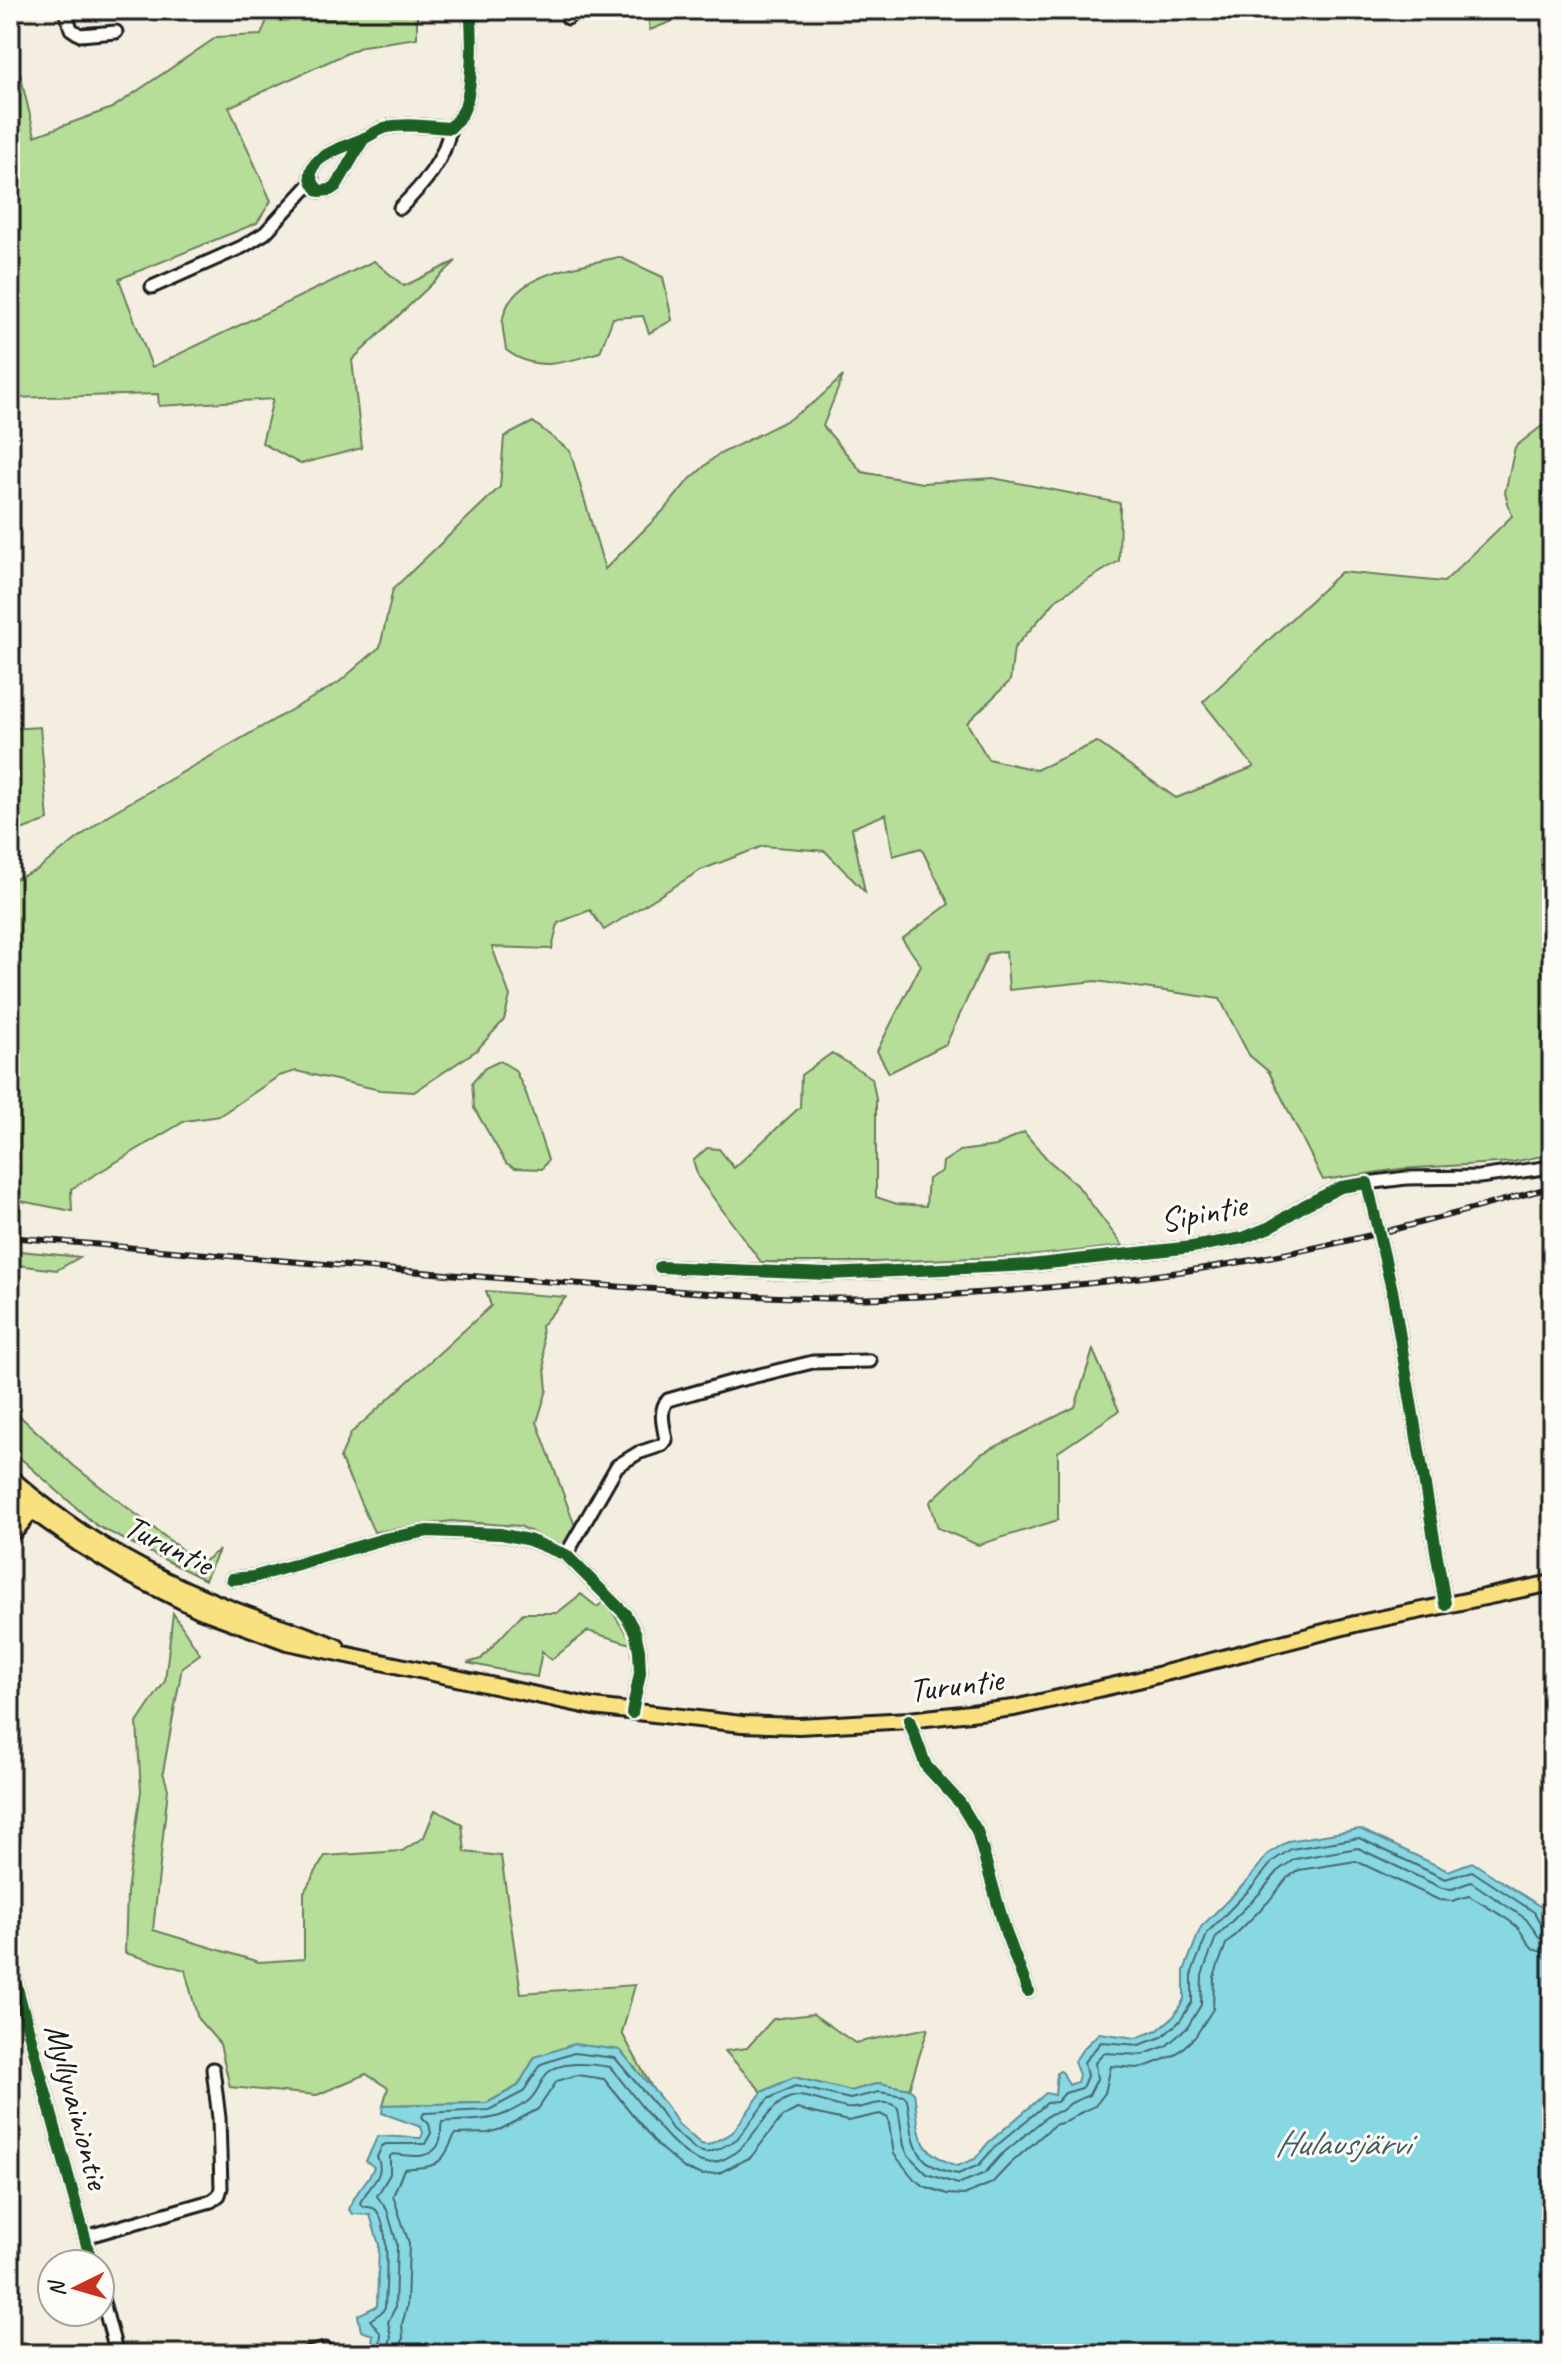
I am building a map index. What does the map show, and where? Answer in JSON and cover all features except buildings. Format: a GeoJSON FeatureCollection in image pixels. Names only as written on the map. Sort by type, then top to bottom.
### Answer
{"type":"FeatureCollection","features":[{"type":"Feature","properties":{"kind":"main road","name":"Turuntie"},"geometry":{"type":"LineString","coordinates":[[10,1477],[35,1507]]}},
{"type":"Feature","properties":{"kind":"main road","name":"Turuntie"},"geometry":{"type":"LineString","coordinates":[[10,1495],[35,1507],[130,1575],[200,1610],[287,1642],[593,1707],[742,1724],[799,1726],[909,1720],[1014,1708],[1445,1604],[1552,1583]]}},
{"type":"Feature","properties":{"kind":"main road"},"geometry":{"type":"LineString","coordinates":[[10,1533],[35,1507]]}},
{"type":"Feature","properties":{"kind":"street"},"geometry":{"type":"LineString","coordinates":[[65,10],[71,29],[80,35],[116,32]]}},
{"type":"Feature","properties":{"kind":"street"},"geometry":{"type":"LineString","coordinates":[[400,208],[434,169],[447,145],[450,128],[466,106],[472,29],[470,10]]}},
{"type":"Feature","properties":{"kind":"street"},"geometry":{"type":"LineString","coordinates":[[364,138],[336,186],[319,191],[313,181],[312,170],[317,160],[332,151],[391,126],[450,128]]}},
{"type":"Feature","properties":{"kind":"street"},"geometry":{"type":"LineString","coordinates":[[152,287],[242,247],[265,233],[313,181]]}},
{"type":"Feature","properties":{"kind":"street","name":"Sipintie"},"geometry":{"type":"LineString","coordinates":[[660,1267],[827,1274],[1030,1265],[1192,1247],[1243,1238],[1270,1227],[1341,1187],[1406,1178],[1479,1177],[1552,1167]]}},
{"type":"Feature","properties":{"kind":"street"},"geometry":{"type":"LineString","coordinates":[[1367,1183],[1392,1290],[1445,1604]]}},
{"type":"Feature","properties":{"kind":"street"},"geometry":{"type":"LineString","coordinates":[[566,1555],[617,1466],[638,1453],[662,1445],[666,1440],[662,1413],[668,1400],[813,1362],[870,1361]]}},
{"type":"Feature","properties":{"kind":"street"},"geometry":{"type":"LineString","coordinates":[[232,1579],[253,1577],[384,1539],[428,1531],[501,1534],[529,1540],[566,1555],[625,1614],[635,1632],[639,1650],[640,1673],[632,1713]]}},
{"type":"Feature","properties":{"kind":"street"},"geometry":{"type":"LineString","coordinates":[[909,1720],[926,1766],[960,1803],[977,1831],[1006,1933],[1028,1991]]}},
{"type":"Feature","properties":{"kind":"street","name":"Myllyvainiontie"},"geometry":{"type":"LineString","coordinates":[[10,1962],[88,2248]]}},
{"type":"Feature","properties":{"kind":"street"},"geometry":{"type":"LineString","coordinates":[[85,2237],[211,2201],[219,2195],[219,2118],[213,2069]]}},
{"type":"Feature","properties":{"kind":"street"},"geometry":{"type":"LineString","coordinates":[[110,2328],[117,2354]]}},
{"type":"Feature","properties":{"kind":"street"},"geometry":{"type":"LineString","coordinates":[[306,2354],[325,2349]]}},
{"type":"Feature","properties":{"kind":"green space"},"geometry":{"type":"Polygon","coordinates":[[[271,10],[417,10],[417,38],[363,46],[229,107],[271,201],[257,223],[119,279],[152,367],[374,261],[404,286],[456,261],[352,360],[362,448],[300,464],[262,443],[273,399],[159,406],[158,394],[10,398],[10,33],[35,136],[112,108],[217,37],[261,35],[271,10]]]}},
{"type":"Feature","properties":{"kind":"green space"},"geometry":{"type":"Polygon","coordinates":[[[647,10],[681,10],[680,18],[650,30],[647,10]]]}},
{"type":"Feature","properties":{"kind":"green space"},"geometry":{"type":"Polygon","coordinates":[[[619,257],[663,277],[672,320],[649,333],[643,316],[613,318],[600,352],[552,364],[529,362],[506,350],[503,318],[509,303],[520,290],[568,268],[619,257]]]}},
{"type":"Feature","properties":{"kind":"green space"},"geometry":{"type":"Polygon","coordinates":[[[843,376],[823,426],[862,472],[922,483],[993,478],[1120,503],[1119,561],[1058,598],[1014,648],[1010,681],[967,723],[988,759],[1036,770],[1097,742],[1176,798],[1254,767],[1203,702],[1341,572],[1444,582],[1512,516],[1505,493],[1515,447],[1552,418],[1552,1154],[1513,1162],[1400,1169],[1323,1180],[1269,1072],[1249,1055],[1220,999],[1096,981],[1009,990],[1006,951],[988,954],[946,1044],[889,1073],[877,1051],[921,965],[902,939],[949,904],[921,848],[893,856],[886,814],[852,828],[865,892],[825,851],[763,846],[701,870],[604,930],[590,910],[558,923],[552,949],[492,947],[510,996],[504,1020],[477,1050],[414,1092],[380,1090],[296,1071],[279,1076],[219,1116],[185,1121],[71,1189],[72,1211],[10,1199],[10,881],[37,870],[108,815],[338,683],[380,647],[393,589],[500,487],[504,437],[533,422],[570,451],[605,569],[666,508],[687,482],[716,456],[788,420],[816,401],[843,376]]]}},
{"type":"Feature","properties":{"kind":"green space"},"geometry":{"type":"Polygon","coordinates":[[[40,727],[48,820],[10,834],[10,729],[40,727]]]}},
{"type":"Feature","properties":{"kind":"green space"},"geometry":{"type":"Polygon","coordinates":[[[832,1053],[872,1078],[876,1099],[876,1197],[897,1204],[926,1206],[928,1179],[942,1171],[943,1162],[960,1151],[996,1146],[1024,1132],[1048,1160],[1077,1185],[1123,1246],[1029,1256],[873,1262],[761,1262],[698,1177],[693,1161],[707,1148],[719,1149],[734,1168],[800,1107],[801,1075],[832,1053]]]}},
{"type":"Feature","properties":{"kind":"green space"},"geometry":{"type":"Polygon","coordinates":[[[500,1061],[515,1070],[526,1093],[548,1160],[542,1169],[515,1168],[506,1163],[474,1108],[472,1083],[485,1068],[500,1061]]]}},
{"type":"Feature","properties":{"kind":"green space"},"geometry":{"type":"Polygon","coordinates":[[[10,1250],[80,1257],[57,1270],[10,1264],[10,1250]]]}},
{"type":"Feature","properties":{"kind":"green space"},"geometry":{"type":"Polygon","coordinates":[[[486,1291],[566,1297],[541,1326],[547,1390],[537,1422],[579,1537],[574,1554],[520,1526],[451,1521],[374,1532],[340,1458],[351,1433],[491,1306],[486,1291]]]}},
{"type":"Feature","properties":{"kind":"green space"},"geometry":{"type":"Polygon","coordinates":[[[1093,1350],[1119,1411],[1058,1452],[1058,1520],[978,1545],[938,1528],[930,1502],[981,1454],[1075,1407],[1093,1350]]]}},
{"type":"Feature","properties":{"kind":"green space"},"geometry":{"type":"Polygon","coordinates":[[[10,1407],[74,1466],[200,1564],[219,1550],[205,1580],[97,1526],[10,1449],[10,1407]]]}},
{"type":"Feature","properties":{"kind":"green space"},"geometry":{"type":"Polygon","coordinates":[[[581,1594],[597,1607],[605,1601],[634,1645],[588,1631],[551,1660],[542,1651],[537,1677],[467,1663],[481,1659],[523,1613],[557,1613],[581,1594]]]}},
{"type":"Feature","properties":{"kind":"green space"},"geometry":{"type":"Polygon","coordinates":[[[173,1613],[200,1654],[182,1667],[163,1772],[168,1789],[153,1930],[259,1962],[304,1959],[304,1892],[325,1856],[402,1851],[424,1837],[435,1810],[462,1824],[465,1852],[501,1856],[521,1993],[635,1985],[622,2033],[656,2095],[620,2050],[535,2057],[518,2086],[487,2103],[383,2105],[388,2088],[366,2074],[317,2095],[230,2087],[220,2044],[198,2019],[185,1970],[125,1953],[127,1892],[141,1791],[137,1723],[165,1681],[173,1613]]]}},
{"type":"Feature","properties":{"kind":"green space"},"geometry":{"type":"Polygon","coordinates":[[[813,2014],[855,2043],[928,2028],[909,2089],[879,2083],[851,2091],[794,2077],[762,2092],[725,2051],[747,2048],[773,2019],[813,2014]]]}},
{"type":"Feature","properties":{"kind":"water","name":"Hulausjärvi"},"geometry":{"type":"Polygon","coordinates":[[[1360,1829],[1448,1871],[1472,1862],[1541,1907],[1552,1928],[1552,2354],[368,2354],[366,2349],[372,2343],[373,2335],[361,2331],[358,2315],[377,2306],[379,2245],[370,2215],[353,2214],[349,2210],[374,2167],[366,2161],[378,2136],[421,2138],[423,2133],[421,2127],[382,2113],[383,2105],[487,2103],[518,2086],[535,2057],[574,2044],[620,2050],[667,2106],[678,2124],[701,2144],[708,2145],[732,2133],[762,2092],[794,2077],[851,2091],[879,2083],[909,2089],[914,2093],[919,2129],[926,2146],[943,2160],[957,2166],[975,2159],[988,2143],[1046,2093],[1055,2095],[1057,2073],[1063,2073],[1069,2085],[1077,2082],[1079,2075],[1074,2062],[1099,2033],[1136,2038],[1158,2030],[1174,2016],[1184,1999],[1184,1971],[1201,1927],[1247,1881],[1268,1854],[1288,1841],[1360,1829]]]}},
{"type":"Feature","properties":{"kind":"railway"},"geometry":{"type":"LineString","coordinates":[[10,1237],[712,1293],[883,1298],[1090,1283],[1244,1262],[1359,1238],[1552,1187]]}},
{"type":"Feature","properties":{"kind":"cycle path"},"geometry":{"type":"LineString","coordinates":[[364,138],[336,186],[319,191],[312,180],[311,171],[324,156],[388,127],[450,128],[457,121],[465,107],[470,85],[470,10]]}},
{"type":"Feature","properties":{"kind":"cycle path"},"geometry":{"type":"LineString","coordinates":[[660,1267],[827,1274],[1030,1265],[1192,1247],[1243,1238],[1270,1227],[1341,1187],[1367,1183],[1392,1290],[1445,1604]]}},
{"type":"Feature","properties":{"kind":"cycle path"},"geometry":{"type":"LineString","coordinates":[[232,1579],[253,1577],[384,1539],[428,1531],[501,1534],[529,1540],[566,1555],[625,1614],[635,1632],[639,1650],[640,1673],[632,1713]]}},
{"type":"Feature","properties":{"kind":"cycle path"},"geometry":{"type":"LineString","coordinates":[[909,1720],[926,1766],[960,1803],[977,1831],[1006,1933],[1028,1991]]}},
{"type":"Feature","properties":{"kind":"cycle path"},"geometry":{"type":"LineString","coordinates":[[10,1962],[88,2248]]}}]}
